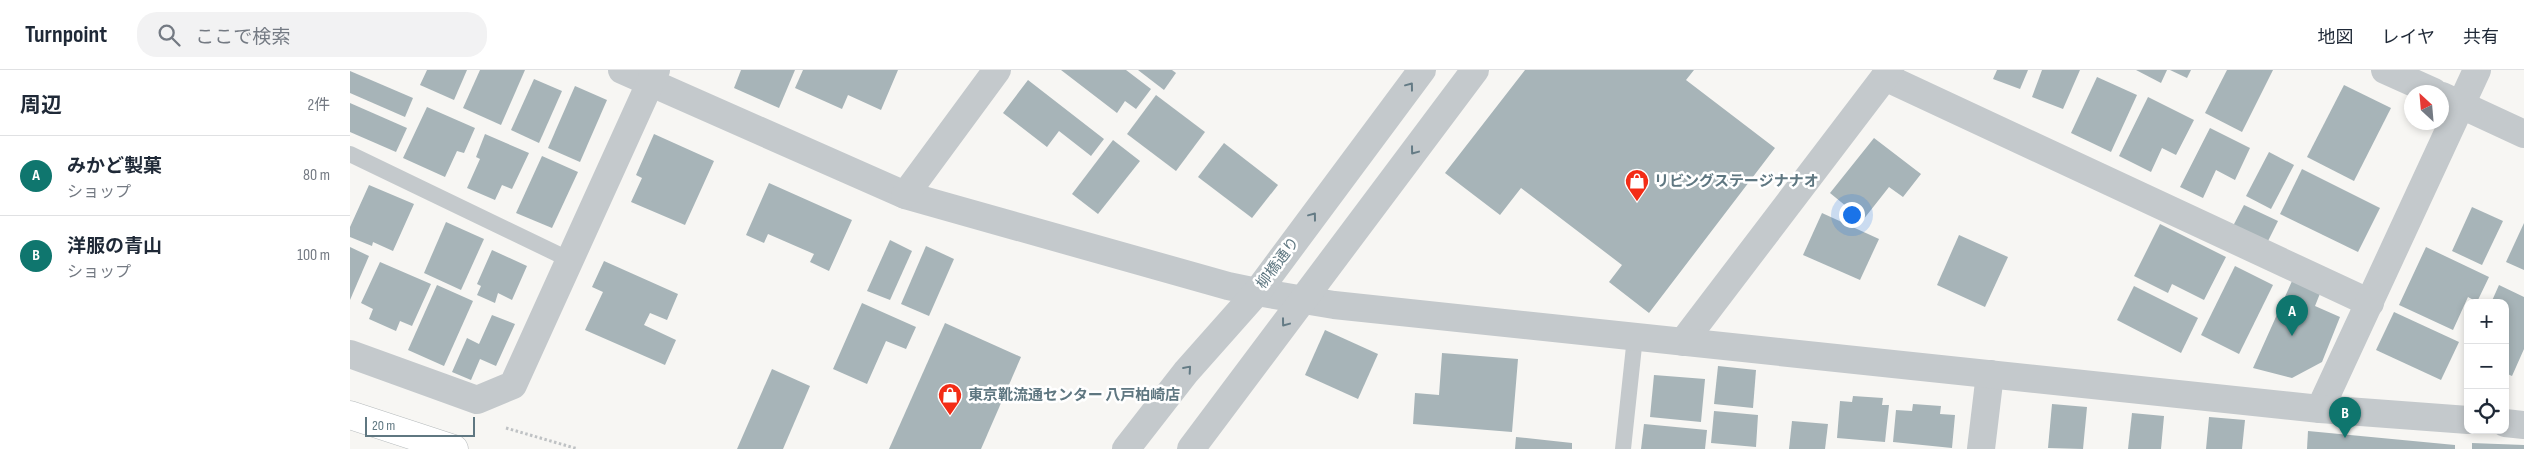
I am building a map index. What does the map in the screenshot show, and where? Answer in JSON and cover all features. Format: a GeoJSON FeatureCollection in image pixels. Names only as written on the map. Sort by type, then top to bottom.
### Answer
{"type":"FeatureCollection","features":[{"type":"Feature","properties":{"kind":"highway"},"geometry":{"type":"LineString","coordinates":[[350,415],[454,449]]}},
{"type":"Feature","properties":{"kind":"street"},"geometry":{"type":"LineString","coordinates":[[622,70],[653,76],[906,195],[1228,286],[1257,292],[1344,306],[1635,337],[2320,409],[2464,420]]}},
{"type":"Feature","properties":{"kind":"street"},"geometry":{"type":"LineString","coordinates":[[906,195],[997,70]]}},
{"type":"Feature","properties":{"kind":"street","name":"柳橋通り"},"geometry":{"type":"LineString","coordinates":[[1126,449],[1186,372],[1257,292],[1422,70]]}},
{"type":"Feature","properties":{"kind":"street"},"geometry":{"type":"LineString","coordinates":[[1192,449],[1475,70]]}},
{"type":"Feature","properties":{"kind":"street"},"geometry":{"type":"LineString","coordinates":[[2385,70],[2418,85]]}},
{"type":"Feature","properties":{"kind":"street"},"geometry":{"type":"LineString","coordinates":[[2320,409],[2370,303],[2451,100],[2477,70]]}},
{"type":"Feature","properties":{"kind":"street"},"geometry":{"type":"LineString","coordinates":[[1683,342],[1887,74],[2370,303]]}},
{"type":"Feature","properties":{"kind":"street"},"geometry":{"type":"LineString","coordinates":[[350,354],[477,400],[513,386],[653,76]]}},
{"type":"Feature","properties":{"kind":"street"},"geometry":{"type":"LineString","coordinates":[[2451,100],[2524,134]]}},
{"type":"Feature","properties":{"kind":"street"},"geometry":{"type":"LineString","coordinates":[[1981,449],[1990,374]]}},
{"type":"Feature","properties":{"kind":"street"},"geometry":{"type":"LineString","coordinates":[[2509,423],[2524,425]]}},
{"type":"Feature","properties":{"kind":"lane"},"geometry":{"type":"LineString","coordinates":[[350,154],[570,260]]}},
{"type":"Feature","properties":{"kind":"lane"},"geometry":{"type":"LineString","coordinates":[[1624,449],[1635,337]]}},
{"type":"Feature","properties":{"kind":"path"},"geometry":{"type":"LineString","coordinates":[[506,428],[578,449]]}},
{"type":"Feature","properties":{"kind":"building"},"geometry":{"type":"Polygon","coordinates":[[[427,70],[467,70],[454,100],[420,85],[427,70]]]}},
{"type":"Feature","properties":{"kind":"building"},"geometry":{"type":"Polygon","coordinates":[[[480,70],[525,70],[501,125],[463,108],[480,70]]]}},
{"type":"Feature","properties":{"kind":"building"},"geometry":{"type":"Polygon","coordinates":[[[741,70],[795,70],[779,108],[734,88],[741,70]]]}},
{"type":"Feature","properties":{"kind":"building"},"geometry":{"type":"Polygon","coordinates":[[[803,70],[898,70],[881,110],[848,95],[842,109],[795,88],[803,70]]]}},
{"type":"Feature","properties":{"kind":"building"},"geometry":{"type":"Polygon","coordinates":[[[1061,70],[1126,70],[1151,89],[1136,109],[1125,101],[1117,113],[1061,70]]]}},
{"type":"Feature","properties":{"kind":"building"},"geometry":{"type":"Polygon","coordinates":[[[1138,70],[1172,70],[1176,73],[1164,90],[1138,70]]]}},
{"type":"Feature","properties":{"kind":"building","name":"リビングステージナナオ"},"geometry":{"type":"Polygon","coordinates":[[[1525,70],[1694,70],[1686,80],[1775,148],[1649,313],[1609,282],[1622,265],[1521,188],[1500,215],[1445,173],[1525,70]]]}},
{"type":"Feature","properties":{"kind":"building"},"geometry":{"type":"Polygon","coordinates":[[[1997,70],[2028,70],[2020,89],[1993,79],[1997,70]]]}},
{"type":"Feature","properties":{"kind":"building"},"geometry":{"type":"Polygon","coordinates":[[[2042,70],[2080,70],[2063,109],[2032,97],[2042,70]]]}},
{"type":"Feature","properties":{"kind":"building"},"geometry":{"type":"Polygon","coordinates":[[[2136,70],[2167,70],[2161,83],[2136,70]]]}},
{"type":"Feature","properties":{"kind":"building"},"geometry":{"type":"Polygon","coordinates":[[[2170,70],[2191,70],[2187,78],[2170,70]]]}},
{"type":"Feature","properties":{"kind":"building"},"geometry":{"type":"Polygon","coordinates":[[[2227,70],[2273,70],[2242,132],[2205,113],[2227,70]]]}},
{"type":"Feature","properties":{"kind":"building"},"geometry":{"type":"Polygon","coordinates":[[[350,71],[413,98],[405,117],[350,93],[350,71]]]}},
{"type":"Feature","properties":{"kind":"building"},"geometry":{"type":"Polygon","coordinates":[[[2097,77],[2137,95],[2111,152],[2071,133],[2097,77]]]}},
{"type":"Feature","properties":{"kind":"building"},"geometry":{"type":"Polygon","coordinates":[[[534,79],[562,91],[539,143],[511,130],[534,79]]]}},
{"type":"Feature","properties":{"kind":"building"},"geometry":{"type":"Polygon","coordinates":[[[1028,80],[1104,139],[1091,156],[1059,131],[1047,147],[1003,113],[1028,80]]]}},
{"type":"Feature","properties":{"kind":"building"},"geometry":{"type":"Polygon","coordinates":[[[2344,85],[2391,108],[2354,181],[2307,157],[2344,85]]]}},
{"type":"Feature","properties":{"kind":"building"},"geometry":{"type":"Polygon","coordinates":[[[575,86],[607,100],[580,162],[548,148],[575,86]]]}},
{"type":"Feature","properties":{"kind":"building"},"geometry":{"type":"Polygon","coordinates":[[[1156,95],[1205,132],[1176,171],[1127,134],[1156,95]]]}},
{"type":"Feature","properties":{"kind":"building"},"geometry":{"type":"Polygon","coordinates":[[[2148,97],[2194,120],[2176,155],[2162,148],[2151,172],[2119,156],[2148,97]]]}},
{"type":"Feature","properties":{"kind":"building"},"geometry":{"type":"Polygon","coordinates":[[[350,103],[407,128],[396,152],[350,132],[350,103]]]}},
{"type":"Feature","properties":{"kind":"building"},"geometry":{"type":"Polygon","coordinates":[[[427,107],[475,128],[464,153],[457,151],[445,177],[403,158],[427,107]]]}},
{"type":"Feature","properties":{"kind":"building"},"geometry":{"type":"Polygon","coordinates":[[[2210,128],[2250,148],[2235,180],[2216,170],[2203,198],[2180,187],[2210,128]]]}},
{"type":"Feature","properties":{"kind":"building"},"geometry":{"type":"Polygon","coordinates":[[[485,134],[529,153],[512,189],[502,185],[495,200],[467,188],[480,159],[476,157],[485,134]]]}},
{"type":"Feature","properties":{"kind":"building"},"geometry":{"type":"Polygon","coordinates":[[[654,134],[714,161],[685,225],[631,202],[642,178],[636,175],[654,134]]]}},
{"type":"Feature","properties":{"kind":"building"},"geometry":{"type":"Polygon","coordinates":[[[1874,138],[1921,174],[1903,197],[1889,187],[1863,220],[1830,193],[1874,138]]]}},
{"type":"Feature","properties":{"kind":"building"},"geometry":{"type":"Polygon","coordinates":[[[1113,140],[1140,161],[1098,214],[1072,194],[1113,140]]]}},
{"type":"Feature","properties":{"kind":"building"},"geometry":{"type":"Polygon","coordinates":[[[1224,143],[1278,185],[1252,218],[1198,177],[1224,143]]]}},
{"type":"Feature","properties":{"kind":"building"},"geometry":{"type":"Polygon","coordinates":[[[2269,152],[2294,165],[2271,209],[2246,196],[2269,152]]]}},
{"type":"Feature","properties":{"kind":"building"},"geometry":{"type":"Polygon","coordinates":[[[542,156],[578,172],[552,228],[516,213],[542,156]]]}},
{"type":"Feature","properties":{"kind":"building"},"geometry":{"type":"Polygon","coordinates":[[[2302,169],[2380,208],[2358,252],[2280,214],[2302,169]]]}},
{"type":"Feature","properties":{"kind":"building"},"geometry":{"type":"Polygon","coordinates":[[[769,183],[852,220],[829,271],[810,262],[814,254],[768,234],[764,243],[746,235],[769,183]]]}},
{"type":"Feature","properties":{"kind":"building"},"geometry":{"type":"Polygon","coordinates":[[[369,185],[414,204],[393,251],[373,242],[372,246],[350,237],[350,227],[369,185]]]}},
{"type":"Feature","properties":{"kind":"building"},"geometry":{"type":"Polygon","coordinates":[[[2244,205],[2278,221],[2267,243],[2233,226],[2244,205]]]}},
{"type":"Feature","properties":{"kind":"building"},"geometry":{"type":"Polygon","coordinates":[[[2472,207],[2503,221],[2482,265],[2452,251],[2472,207]]]}},
{"type":"Feature","properties":{"kind":"building"},"geometry":{"type":"Polygon","coordinates":[[[1822,213],[1879,239],[1860,280],[1803,255],[1822,213]]]}},
{"type":"Feature","properties":{"kind":"building"},"geometry":{"type":"Polygon","coordinates":[[[446,222],[484,239],[461,290],[424,273],[446,222]]]}},
{"type":"Feature","properties":{"kind":"building"},"geometry":{"type":"Polygon","coordinates":[[[2524,223],[2524,270],[2506,262],[2524,223]]]}},
{"type":"Feature","properties":{"kind":"building"},"geometry":{"type":"Polygon","coordinates":[[[2160,224],[2226,257],[2204,300],[2172,284],[2168,293],[2134,276],[2160,224]]]}},
{"type":"Feature","properties":{"kind":"building"},"geometry":{"type":"Polygon","coordinates":[[[1959,235],[2008,257],[1985,307],[1937,285],[1959,235]]]}},
{"type":"Feature","properties":{"kind":"building"},"geometry":{"type":"Polygon","coordinates":[[[890,240],[912,251],[890,300],[867,291],[890,240]]]}},
{"type":"Feature","properties":{"kind":"building"},"geometry":{"type":"Polygon","coordinates":[[[926,246],[954,259],[929,316],[901,304],[926,246]]]}},
{"type":"Feature","properties":{"kind":"building"},"geometry":{"type":"Polygon","coordinates":[[[350,247],[369,256],[350,300],[350,247]]]}},
{"type":"Feature","properties":{"kind":"building"},"geometry":{"type":"Polygon","coordinates":[[[2426,247],[2489,277],[2478,299],[2468,297],[2464,299],[2464,306],[2453,330],[2399,305],[2426,247]]]}},
{"type":"Feature","properties":{"kind":"building"},"geometry":{"type":"Polygon","coordinates":[[[492,250],[527,266],[512,300],[498,293],[495,303],[477,295],[481,286],[477,284],[492,250]]]}},
{"type":"Feature","properties":{"kind":"building"},"geometry":{"type":"Polygon","coordinates":[[[604,261],[678,294],[667,320],[650,313],[644,325],[676,340],[665,365],[585,330],[603,292],[592,287],[604,261]]]}},
{"type":"Feature","properties":{"kind":"building"},"geometry":{"type":"Polygon","coordinates":[[[380,262],[431,284],[412,326],[400,321],[396,331],[369,319],[373,309],[361,303],[380,262]]]}},
{"type":"Feature","properties":{"kind":"building"},"geometry":{"type":"Polygon","coordinates":[[[2235,266],[2273,285],[2239,354],[2201,335],[2235,266]]]}},
{"type":"Feature","properties":{"kind":"building"},"geometry":{"type":"Polygon","coordinates":[[[2292,281],[2321,291],[2315,306],[2340,317],[2322,362],[2292,378],[2253,368],[2292,281]]]}},
{"type":"Feature","properties":{"kind":"building"},"geometry":{"type":"Polygon","coordinates":[[[437,285],[473,301],[444,366],[408,350],[437,285]]]}},
{"type":"Feature","properties":{"kind":"building"},"geometry":{"type":"Polygon","coordinates":[[[2499,285],[2524,297],[2524,349],[2512,376],[2509,375],[2509,299],[2493,299],[2499,285]]]}},
{"type":"Feature","properties":{"kind":"building"},"geometry":{"type":"Polygon","coordinates":[[[2134,286],[2198,318],[2181,353],[2117,320],[2134,286]]]}},
{"type":"Feature","properties":{"kind":"building"},"geometry":{"type":"Polygon","coordinates":[[[862,303],[916,327],[906,349],[886,341],[867,384],[833,369],[862,303]]]}},
{"type":"Feature","properties":{"kind":"building"},"geometry":{"type":"Polygon","coordinates":[[[2394,312],[2459,342],[2441,380],[2376,350],[2394,312]]]}},
{"type":"Feature","properties":{"kind":"building"},"geometry":{"type":"Polygon","coordinates":[[[492,315],[515,324],[496,366],[480,359],[471,380],[452,372],[467,338],[479,344],[492,315]]]}},
{"type":"Feature","properties":{"kind":"building"},"geometry":{"type":"Polygon","coordinates":[[[945,323],[1021,357],[981,449],[889,449],[945,323]]]}},
{"type":"Feature","properties":{"kind":"building"},"geometry":{"type":"Polygon","coordinates":[[[1325,330],[1378,354],[1358,399],[1305,375],[1325,330]]]}},
{"type":"Feature","properties":{"kind":"building"},"geometry":{"type":"Polygon","coordinates":[[[1442,353],[1518,359],[1512,432],[1413,424],[1415,393],[1439,395],[1442,353]]]}},
{"type":"Feature","properties":{"kind":"building"},"geometry":{"type":"Polygon","coordinates":[[[1718,366],[1756,370],[1753,408],[1714,404],[1718,366]]]}},
{"type":"Feature","properties":{"kind":"building"},"geometry":{"type":"Polygon","coordinates":[[[772,369],[810,386],[783,449],[737,449],[772,369]]]}},
{"type":"Feature","properties":{"kind":"building"},"geometry":{"type":"Polygon","coordinates":[[[1654,375],[1705,379],[1701,422],[1650,417],[1654,375]]]}},
{"type":"Feature","properties":{"kind":"building"},"geometry":{"type":"Polygon","coordinates":[[[1853,396],[1883,398],[1882,405],[1889,405],[1885,442],[1837,438],[1840,401],[1852,402],[1853,396]]]}},
{"type":"Feature","properties":{"kind":"building"},"geometry":{"type":"Polygon","coordinates":[[[1913,404],[1941,406],[1940,414],[1955,415],[1952,448],[1893,442],[1896,410],[1912,411],[1913,404]]]}},
{"type":"Feature","properties":{"kind":"building"},"geometry":{"type":"Polygon","coordinates":[[[2052,404],[2087,407],[2083,449],[2048,448],[2052,404]]]}},
{"type":"Feature","properties":{"kind":"building"},"geometry":{"type":"Polygon","coordinates":[[[1714,411],[1758,415],[1756,447],[1711,443],[1714,411]]]}},
{"type":"Feature","properties":{"kind":"building"},"geometry":{"type":"Polygon","coordinates":[[[2132,413],[2164,416],[2161,449],[2128,449],[2132,413]]]}},
{"type":"Feature","properties":{"kind":"building"},"geometry":{"type":"Polygon","coordinates":[[[2209,417],[2245,420],[2242,449],[2206,449],[2209,417]]]}},
{"type":"Feature","properties":{"kind":"building"},"geometry":{"type":"Polygon","coordinates":[[[1792,421],[1828,424],[1825,449],[1789,449],[1792,421]]]}},
{"type":"Feature","properties":{"kind":"building"},"geometry":{"type":"Polygon","coordinates":[[[1644,424],[1707,430],[1705,449],[1641,449],[1644,424]]]}},
{"type":"Feature","properties":{"kind":"building"},"geometry":{"type":"Polygon","coordinates":[[[2308,431],[2455,445],[2455,449],[2307,449],[2308,431]]]}},
{"type":"Feature","properties":{"kind":"building"},"geometry":{"type":"Polygon","coordinates":[[[1516,437],[1572,443],[1572,449],[1515,449],[1516,437]]]}},
{"type":"Feature","properties":{"kind":"building"},"geometry":{"type":"Polygon","coordinates":[[[2472,443],[2524,445],[2524,449],[2472,449],[2472,443]]]}},
{"type":"Feature","properties":{"kind":"place","name":"リビングステージナナオ"},"geometry":{"type":"Point","coordinates":[1637,202]}},
{"type":"Feature","properties":{"kind":"place","name":"みかど製菓"},"geometry":{"type":"Point","coordinates":[2292,336]}},
{"type":"Feature","properties":{"kind":"place","name":"東京靴流通センター 八戸柏崎店"},"geometry":{"type":"Point","coordinates":[950,416]}},
{"type":"Feature","properties":{"kind":"place","name":"洋服の青山"},"geometry":{"type":"Point","coordinates":[2345,438]}}]}
